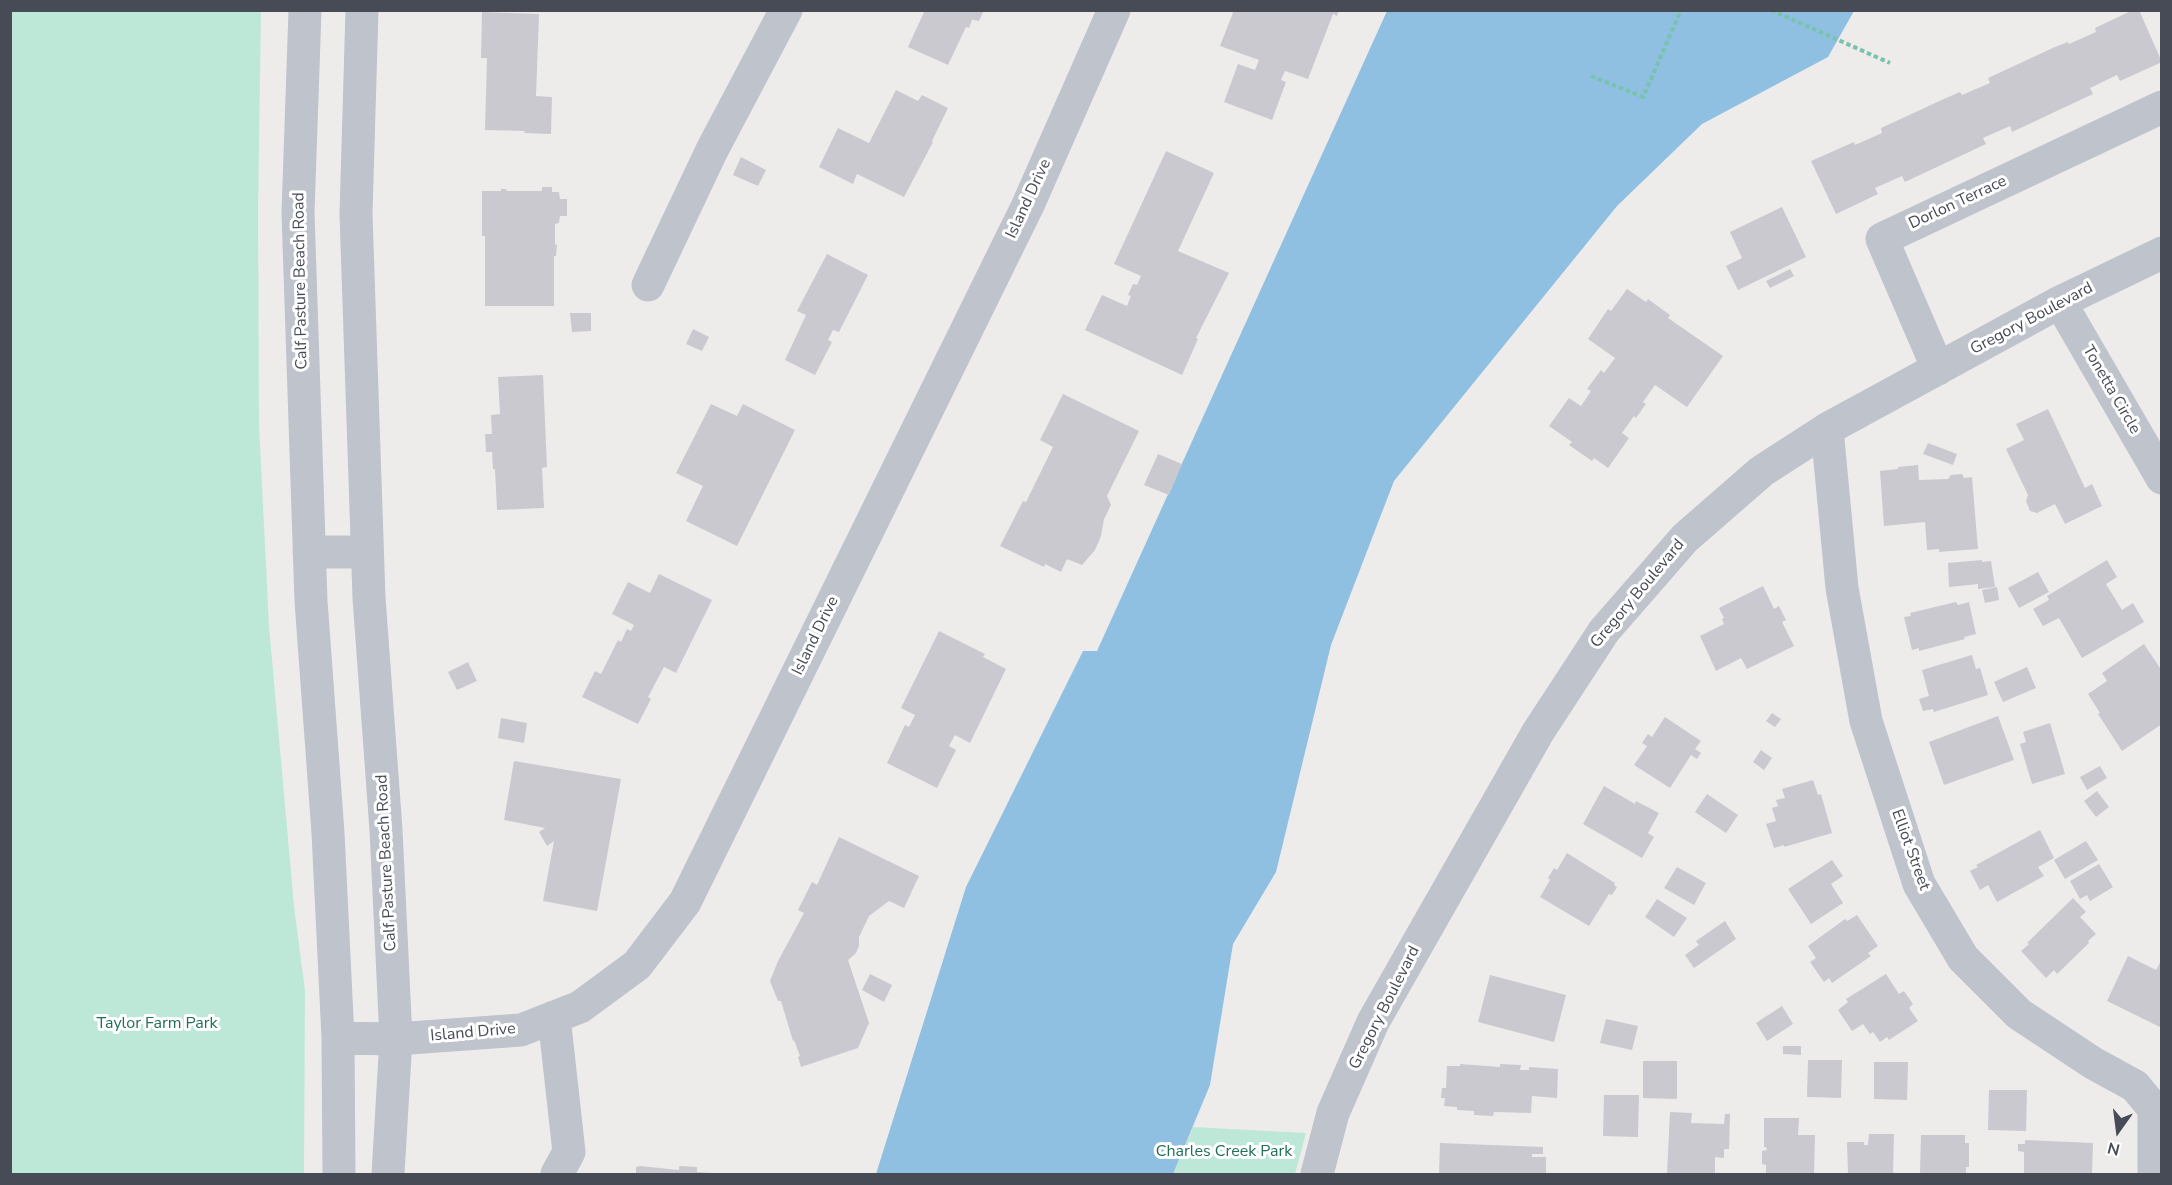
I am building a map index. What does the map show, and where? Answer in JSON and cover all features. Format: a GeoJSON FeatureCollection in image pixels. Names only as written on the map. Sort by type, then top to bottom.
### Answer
{"type":"FeatureCollection","features":[{"type":"Feature","properties":{"kind":"street","name":"Calf Pasture Beach Road"},"geometry":{"type":"LineString","coordinates":[[305,10],[298,213],[309,552],[328,833],[338,1038],[339,1174]]}},
{"type":"Feature","properties":{"kind":"street","name":"Calf Pasture Beach Road"},"geometry":{"type":"LineString","coordinates":[[362,10],[356,214],[367,552],[386,830],[396,1039],[388,1174]]}},
{"type":"Feature","properties":{"kind":"street"},"geometry":{"type":"LineString","coordinates":[[648,285],[712,150],[786,10]]}},
{"type":"Feature","properties":{"kind":"street","name":"Island Drive"},"geometry":{"type":"LineString","coordinates":[[338,1038],[396,1039],[521,1030],[580,1007],[637,965],[685,902],[1028,205],[1114,10]]}},
{"type":"Feature","properties":{"kind":"street","name":"Dorlon Terrace"},"geometry":{"type":"LineString","coordinates":[[1938,369],[1882,239],[2162,107]]}},
{"type":"Feature","properties":{"kind":"street","name":"Gregory Boulevard"},"geometry":{"type":"LineString","coordinates":[[1317,1174],[1333,1113],[1373,1022],[1538,732],[1604,631],[1684,538],[1762,471],[1827,429],[2060,302],[2162,253]]}},
{"type":"Feature","properties":{"kind":"street","name":"Tonetta Circle"},"geometry":{"type":"LineString","coordinates":[[2060,302],[2162,478]]}},
{"type":"Feature","properties":{"kind":"street","name":"Elliot Street"},"geometry":{"type":"LineString","coordinates":[[1827,429],[1842,588],[1866,721],[1919,884],[1963,958],[2019,1014],[2093,1063],[2135,1086],[2154,1109],[2154,1174]]}},
{"type":"Feature","properties":{"kind":"street"},"geometry":{"type":"LineString","coordinates":[[309,552],[367,552]]}},
{"type":"Feature","properties":{"kind":"street"},"geometry":{"type":"LineString","coordinates":[[554,1017],[571,1167]]}},
{"type":"Feature","properties":{"kind":"path"},"geometry":{"type":"LineString","coordinates":[[1591,76],[1643,97],[1681,10]]}},
{"type":"Feature","properties":{"kind":"path"},"geometry":{"type":"LineString","coordinates":[[1771,10],[1890,63]]}},
{"type":"Feature","properties":{"kind":"green space","name":"Taylor Farm Park"},"geometry":{"type":"Polygon","coordinates":[[[10,11],[261,11],[258,210],[259,425],[269,626],[294,906],[305,991],[304,1174],[11,1174],[10,11]]]}},
{"type":"Feature","properties":{"kind":"green space","name":"Charles Creek Park"},"geometry":{"type":"Polygon","coordinates":[[[1193,1127],[1306,1133],[1295,1174],[1173,1174],[1193,1127]]]}},
{"type":"Feature","properties":{"kind":"water"},"geometry":{"type":"Polygon","coordinates":[[[1387,11],[1854,11],[1828,57],[1702,124],[1617,206],[1394,481],[1331,645],[1276,872],[1233,944],[1210,1085],[1173,1174],[876,1174],[966,887],[1083,651],[1097,651],[1387,11]]]}},
{"type":"Feature","properties":{"kind":"building"},"geometry":{"type":"Polygon","coordinates":[[[925,10],[984,10],[979,21],[969,19],[972,20],[969,28],[966,27],[948,65],[908,47],[925,10]]]}},
{"type":"Feature","properties":{"kind":"building"},"geometry":{"type":"Polygon","coordinates":[[[1234,10],[1339,10],[1337,16],[1333,14],[1308,79],[1285,71],[1281,80],[1286,82],[1272,120],[1224,102],[1238,64],[1255,70],[1259,60],[1220,46],[1234,10]]]}},
{"type":"Feature","properties":{"kind":"building"},"geometry":{"type":"Polygon","coordinates":[[[2133,10],[2139,10],[2162,62],[2120,81],[2117,75],[2090,88],[2093,94],[2012,132],[2010,126],[1983,138],[1986,144],[1905,182],[1902,176],[1875,188],[1878,194],[1836,214],[1811,161],[1854,142],[1855,145],[1882,133],[1881,128],[1946,98],[1960,92],[1962,95],[1990,83],[1988,78],[2055,47],[2068,42],[2069,44],[2096,32],[2095,28],[2133,10]]]}},
{"type":"Feature","properties":{"kind":"building"},"geometry":{"type":"Polygon","coordinates":[[[482,12],[539,14],[536,96],[552,97],[551,134],[485,130],[487,58],[481,58],[482,12]]]}},
{"type":"Feature","properties":{"kind":"building"},"geometry":{"type":"Polygon","coordinates":[[[896,90],[918,101],[922,95],[948,108],[904,197],[857,174],[853,184],[819,167],[838,128],[869,143],[896,90]]]}},
{"type":"Feature","properties":{"kind":"building"},"geometry":{"type":"Polygon","coordinates":[[[1166,151],[1214,173],[1178,251],[1229,273],[1196,338],[1198,339],[1182,375],[1085,330],[1102,295],[1127,306],[1131,296],[1128,295],[1133,284],[1137,285],[1141,276],[1114,264],[1166,151]]]}},
{"type":"Feature","properties":{"kind":"building"},"geometry":{"type":"Polygon","coordinates":[[[741,157],[766,170],[758,186],[733,175],[741,157]]]}},
{"type":"Feature","properties":{"kind":"building"},"geometry":{"type":"Polygon","coordinates":[[[542,187],[552,187],[552,192],[559,192],[560,199],[567,199],[567,216],[560,216],[559,223],[555,224],[555,245],[557,244],[556,256],[554,256],[554,306],[485,306],[485,236],[482,236],[482,191],[506,189],[507,191],[542,191],[542,187]]]}},
{"type":"Feature","properties":{"kind":"building"},"geometry":{"type":"Polygon","coordinates":[[[1782,207],[1806,257],[1738,290],[1726,266],[1742,258],[1730,232],[1782,207]]]}},
{"type":"Feature","properties":{"kind":"building"},"geometry":{"type":"Polygon","coordinates":[[[827,254],[868,275],[839,332],[833,330],[828,340],[832,342],[815,375],[785,360],[806,315],[797,311],[827,254]]]}},
{"type":"Feature","properties":{"kind":"building"},"geometry":{"type":"Polygon","coordinates":[[[1790,269],[1794,276],[1770,288],[1766,281],[1790,269]]]}},
{"type":"Feature","properties":{"kind":"building"},"geometry":{"type":"Polygon","coordinates":[[[1627,289],[1646,302],[1648,299],[1670,315],[1668,318],[1723,356],[1687,407],[1655,385],[1643,402],[1646,404],[1622,433],[1629,438],[1608,468],[1594,458],[1592,461],[1569,445],[1572,442],[1549,426],[1569,398],[1581,406],[1591,391],[1587,389],[1601,370],[1604,373],[1615,358],[1588,339],[1608,309],[1611,311],[1627,289]]]}},
{"type":"Feature","properties":{"kind":"building"},"geometry":{"type":"Polygon","coordinates":[[[570,313],[591,313],[591,331],[572,332],[570,313]]]}},
{"type":"Feature","properties":{"kind":"building"},"geometry":{"type":"Polygon","coordinates":[[[693,329],[709,337],[702,351],[686,344],[693,329]]]}},
{"type":"Feature","properties":{"kind":"building"},"geometry":{"type":"Polygon","coordinates":[[[543,375],[547,467],[542,468],[544,508],[497,510],[495,469],[493,469],[492,452],[486,452],[485,434],[492,434],[491,415],[500,414],[498,377],[543,375]]]}},
{"type":"Feature","properties":{"kind":"building"},"geometry":{"type":"Polygon","coordinates":[[[1063,394],[1139,431],[1107,496],[1111,505],[1104,519],[1101,536],[1095,550],[1082,565],[1067,559],[1061,572],[1045,564],[1044,567],[1000,546],[1023,501],[1026,502],[1053,447],[1040,440],[1063,394]]]}},
{"type":"Feature","properties":{"kind":"building"},"geometry":{"type":"Polygon","coordinates":[[[711,404],[737,416],[743,404],[795,430],[737,546],[686,521],[703,486],[676,473],[711,404]]]}},
{"type":"Feature","properties":{"kind":"building"},"geometry":{"type":"Polygon","coordinates":[[[2048,409],[2085,488],[2092,484],[2102,506],[2065,524],[2055,504],[2037,513],[2030,511],[2026,501],[2028,495],[2006,449],[2024,440],[2016,424],[2048,409]]]}},
{"type":"Feature","properties":{"kind":"building"},"geometry":{"type":"Polygon","coordinates":[[[1928,443],[1957,454],[1953,465],[1923,454],[1928,443]]]}},
{"type":"Feature","properties":{"kind":"building"},"geometry":{"type":"Polygon","coordinates":[[[1158,454],[1182,464],[1169,495],[1144,485],[1158,454]]]}},
{"type":"Feature","properties":{"kind":"building"},"geometry":{"type":"Polygon","coordinates":[[[1918,465],[1919,480],[1948,479],[1951,475],[1962,474],[1964,478],[1972,477],[1978,549],[1939,552],[1939,549],[1927,550],[1925,522],[1884,526],[1880,471],[1918,465]]]}},
{"type":"Feature","properties":{"kind":"building"},"geometry":{"type":"Polygon","coordinates":[[[1982,560],[1982,562],[1991,561],[1995,587],[1978,589],[1978,584],[1949,587],[1948,563],[1982,560]]]}},
{"type":"Feature","properties":{"kind":"building"},"geometry":{"type":"Polygon","coordinates":[[[2107,560],[2117,577],[2106,584],[2122,610],[2133,603],[2144,622],[2082,658],[2059,618],[2043,626],[2033,609],[2049,600],[2047,596],[2107,560]]]}},
{"type":"Feature","properties":{"kind":"building"},"geometry":{"type":"Polygon","coordinates":[[[2038,572],[2049,592],[2019,608],[2008,588],[2038,572]]]}},
{"type":"Feature","properties":{"kind":"building"},"geometry":{"type":"Polygon","coordinates":[[[659,574],[712,600],[676,673],[664,667],[648,697],[651,699],[638,724],[582,697],[595,671],[601,674],[618,640],[621,642],[627,629],[631,631],[634,625],[612,614],[628,582],[650,593],[659,574]]]}},
{"type":"Feature","properties":{"kind":"building"},"geometry":{"type":"Polygon","coordinates":[[[1763,586],[1774,609],[1779,606],[1786,620],[1782,622],[1794,646],[1747,669],[1741,658],[1716,671],[1700,636],[1724,624],[1719,608],[1763,586]]]}},
{"type":"Feature","properties":{"kind":"building"},"geometry":{"type":"Polygon","coordinates":[[[1997,587],[1999,600],[1985,603],[1982,590],[1997,587]]]}},
{"type":"Feature","properties":{"kind":"building"},"geometry":{"type":"Polygon","coordinates":[[[1956,602],[1958,605],[1969,602],[1976,634],[1919,651],[1919,648],[1912,650],[1904,617],[1911,616],[1910,613],[1956,602]]]}},
{"type":"Feature","properties":{"kind":"building"},"geometry":{"type":"Polygon","coordinates":[[[939,631],[985,654],[983,657],[1006,669],[970,743],[955,735],[949,746],[956,750],[937,788],[887,763],[905,725],[909,727],[915,715],[901,708],[939,631]]]}},
{"type":"Feature","properties":{"kind":"building"},"geometry":{"type":"Polygon","coordinates":[[[2144,644],[2162,671],[2162,724],[2122,751],[2088,694],[2107,681],[2102,673],[2144,644]]]}},
{"type":"Feature","properties":{"kind":"building"},"geometry":{"type":"Polygon","coordinates":[[[1972,655],[1976,669],[1980,668],[1988,695],[1934,712],[1933,709],[1923,711],[1919,699],[1929,696],[1922,670],[1972,655]]]}},
{"type":"Feature","properties":{"kind":"building"},"geometry":{"type":"Polygon","coordinates":[[[468,662],[477,681],[457,690],[448,672],[468,662]]]}},
{"type":"Feature","properties":{"kind":"building"},"geometry":{"type":"Polygon","coordinates":[[[2027,667],[2036,688],[2003,702],[1994,682],[2027,667]]]}},
{"type":"Feature","properties":{"kind":"building"},"geometry":{"type":"Polygon","coordinates":[[[1772,713],[1781,719],[1775,727],[1766,721],[1772,713]]]}},
{"type":"Feature","properties":{"kind":"building"},"geometry":{"type":"Polygon","coordinates":[[[1998,716],[2014,760],[1944,785],[1929,742],[1998,716]]]}},
{"type":"Feature","properties":{"kind":"building"},"geometry":{"type":"Polygon","coordinates":[[[1665,717],[1701,741],[1695,749],[1701,753],[1697,759],[1691,755],[1670,788],[1634,765],[1647,746],[1642,743],[1648,734],[1652,737],[1665,717]]]}},
{"type":"Feature","properties":{"kind":"building"},"geometry":{"type":"Polygon","coordinates":[[[501,718],[527,723],[524,743],[498,738],[501,718]]]}},
{"type":"Feature","properties":{"kind":"building"},"geometry":{"type":"Polygon","coordinates":[[[2050,723],[2065,774],[2032,784],[2020,744],[2026,742],[2023,732],[2050,723]]]}},
{"type":"Feature","properties":{"kind":"building"},"geometry":{"type":"Polygon","coordinates":[[[1761,750],[1772,758],[1764,770],[1753,762],[1761,750]]]}},
{"type":"Feature","properties":{"kind":"building"},"geometry":{"type":"Polygon","coordinates":[[[514,761],[621,779],[597,911],[543,901],[554,841],[547,846],[539,832],[545,828],[504,820],[514,761]]]}},
{"type":"Feature","properties":{"kind":"building"},"geometry":{"type":"Polygon","coordinates":[[[2100,766],[2107,778],[2087,790],[2080,777],[2100,766]]]}},
{"type":"Feature","properties":{"kind":"building"},"geometry":{"type":"Polygon","coordinates":[[[1813,780],[1818,795],[1821,794],[1832,833],[1774,848],[1766,824],[1776,821],[1772,808],[1778,806],[1776,800],[1785,798],[1782,789],[1813,780]]]}},
{"type":"Feature","properties":{"kind":"building"},"geometry":{"type":"Polygon","coordinates":[[[1604,786],[1635,804],[1636,801],[1659,813],[1648,833],[1654,837],[1642,858],[1583,824],[1604,786]]]}},
{"type":"Feature","properties":{"kind":"building"},"geometry":{"type":"Polygon","coordinates":[[[2097,791],[2109,807],[2096,817],[2084,801],[2097,791]]]}},
{"type":"Feature","properties":{"kind":"building"},"geometry":{"type":"Polygon","coordinates":[[[1707,794],[1738,815],[1726,833],[1695,812],[1707,794]]]}},
{"type":"Feature","properties":{"kind":"building"},"geometry":{"type":"Polygon","coordinates":[[[2040,830],[2054,858],[2038,867],[2044,876],[1997,902],[1988,885],[1980,890],[1970,871],[1978,867],[1976,865],[2040,830]]]}},
{"type":"Feature","properties":{"kind":"building"},"geometry":{"type":"Polygon","coordinates":[[[839,837],[919,876],[904,908],[889,901],[869,916],[859,937],[856,953],[848,960],[869,1023],[858,1048],[801,1067],[798,1057],[800,1056],[781,1001],[778,1001],[770,981],[804,913],[798,910],[812,882],[817,885],[839,837]]]}},
{"type":"Feature","properties":{"kind":"building"},"geometry":{"type":"Polygon","coordinates":[[[2086,841],[2098,860],[2065,879],[2054,860],[2086,841]]]}},
{"type":"Feature","properties":{"kind":"building"},"geometry":{"type":"Polygon","coordinates":[[[1567,853],[1615,883],[1617,887],[1612,895],[1609,894],[1589,926],[1540,897],[1554,868],[1557,870],[1567,853]]]}},
{"type":"Feature","properties":{"kind":"building"},"geometry":{"type":"Polygon","coordinates":[[[1832,860],[1843,876],[1831,884],[1843,903],[1811,924],[1788,889],[1832,860]]]}},
{"type":"Feature","properties":{"kind":"building"},"geometry":{"type":"Polygon","coordinates":[[[2099,864],[2113,887],[2090,901],[2087,895],[2080,899],[2070,881],[2099,864]]]}},
{"type":"Feature","properties":{"kind":"building"},"geometry":{"type":"Polygon","coordinates":[[[1677,867],[1706,883],[1694,905],[1664,888],[1677,867]]]}},
{"type":"Feature","properties":{"kind":"building"},"geometry":{"type":"Polygon","coordinates":[[[2073,898],[2086,912],[2080,917],[2096,934],[2057,974],[2054,970],[2046,978],[2021,951],[2073,898]]]}},
{"type":"Feature","properties":{"kind":"building"},"geometry":{"type":"Polygon","coordinates":[[[1657,899],[1687,918],[1674,937],[1645,917],[1657,899]]]}},
{"type":"Feature","properties":{"kind":"building"},"geometry":{"type":"Polygon","coordinates":[[[1857,915],[1878,946],[1868,953],[1871,956],[1832,983],[1829,978],[1824,982],[1810,962],[1816,958],[1808,946],[1845,919],[1847,921],[1857,915]]]}},
{"type":"Feature","properties":{"kind":"building"},"geometry":{"type":"Polygon","coordinates":[[[1725,921],[1736,939],[1694,968],[1685,955],[1699,945],[1696,941],[1725,921]]]}},
{"type":"Feature","properties":{"kind":"building"},"geometry":{"type":"Polygon","coordinates":[[[2128,956],[2156,970],[2162,959],[2162,1028],[2107,1001],[2128,956]]]}},
{"type":"Feature","properties":{"kind":"building"},"geometry":{"type":"Polygon","coordinates":[[[870,974],[892,985],[884,1002],[862,990],[870,974]]]}},
{"type":"Feature","properties":{"kind":"building"},"geometry":{"type":"Polygon","coordinates":[[[1886,974],[1899,994],[1904,991],[1913,1004],[1909,1008],[1918,1021],[1889,1040],[1887,1037],[1880,1042],[1863,1024],[1852,1031],[1838,1010],[1848,1002],[1846,999],[1886,974]]]}},
{"type":"Feature","properties":{"kind":"building"},"geometry":{"type":"Polygon","coordinates":[[[1490,975],[1566,995],[1554,1042],[1478,1022],[1490,975]]]}},
{"type":"Feature","properties":{"kind":"building"},"geometry":{"type":"Polygon","coordinates":[[[1782,1006],[1793,1024],[1767,1041],[1756,1023],[1782,1006]]]}},
{"type":"Feature","properties":{"kind":"building"},"geometry":{"type":"Polygon","coordinates":[[[1606,1019],[1638,1026],[1632,1050],[1600,1043],[1606,1019]]]}},
{"type":"Feature","properties":{"kind":"building"},"geometry":{"type":"Polygon","coordinates":[[[1783,1046],[1801,1046],[1801,1055],[1783,1054],[1783,1046]]]}},
{"type":"Feature","properties":{"kind":"building"},"geometry":{"type":"Polygon","coordinates":[[[1808,1060],[1842,1060],[1841,1098],[1807,1097],[1808,1060]]]}},
{"type":"Feature","properties":{"kind":"building"},"geometry":{"type":"Polygon","coordinates":[[[1643,1061],[1677,1061],[1677,1099],[1643,1098],[1643,1061]]]}},
{"type":"Feature","properties":{"kind":"building"},"geometry":{"type":"Polygon","coordinates":[[[1874,1062],[1908,1062],[1907,1100],[1874,1099],[1874,1062]]]}},
{"type":"Feature","properties":{"kind":"building"},"geometry":{"type":"Polygon","coordinates":[[[1460,1064],[1500,1067],[1500,1064],[1521,1065],[1520,1070],[1529,1070],[1529,1067],[1558,1069],[1557,1098],[1532,1096],[1531,1113],[1494,1112],[1493,1116],[1474,1115],[1474,1111],[1457,1110],[1457,1107],[1444,1106],[1445,1098],[1441,1098],[1442,1088],[1446,1088],[1447,1066],[1460,1066],[1460,1064]]]}},
{"type":"Feature","properties":{"kind":"building"},"geometry":{"type":"Polygon","coordinates":[[[1989,1090],[2027,1090],[2026,1131],[1988,1130],[1989,1090]]]}},
{"type":"Feature","properties":{"kind":"building"},"geometry":{"type":"Polygon","coordinates":[[[1604,1095],[1639,1095],[1638,1137],[1603,1136],[1604,1095]]]}},
{"type":"Feature","properties":{"kind":"building"},"geometry":{"type":"Polygon","coordinates":[[[1670,1112],[1692,1113],[1691,1123],[1724,1124],[1725,1114],[1730,1114],[1729,1149],[1724,1149],[1724,1158],[1715,1157],[1715,1174],[1667,1174],[1670,1112]]]}},
{"type":"Feature","properties":{"kind":"building"},"geometry":{"type":"Polygon","coordinates":[[[1764,1118],[1799,1118],[1798,1135],[1815,1135],[1814,1174],[1766,1174],[1766,1165],[1762,1164],[1762,1151],[1767,1150],[1764,1147],[1764,1118]]]}},
{"type":"Feature","properties":{"kind":"building"},"geometry":{"type":"Polygon","coordinates":[[[1869,1134],[1894,1134],[1893,1174],[1848,1174],[1847,1142],[1864,1142],[1864,1145],[1868,1145],[1869,1134]]]}},
{"type":"Feature","properties":{"kind":"building"},"geometry":{"type":"Polygon","coordinates":[[[1921,1135],[1965,1135],[1965,1143],[1969,1143],[1969,1167],[1966,1167],[1966,1174],[1920,1174],[1921,1135]]]}},
{"type":"Feature","properties":{"kind":"building"},"geometry":{"type":"Polygon","coordinates":[[[2025,1140],[2093,1143],[2092,1174],[2024,1174],[2024,1152],[2018,1151],[2018,1144],[2025,1144],[2025,1140]]]}},
{"type":"Feature","properties":{"kind":"building"},"geometry":{"type":"Polygon","coordinates":[[[1440,1143],[1543,1147],[1543,1154],[1532,1154],[1532,1157],[1546,1157],[1546,1174],[1439,1174],[1440,1143]]]}},
{"type":"Feature","properties":{"kind":"building"},"geometry":{"type":"Polygon","coordinates":[[[679,1166],[697,1167],[697,1172],[712,1173],[636,1174],[636,1167],[679,1170],[679,1166]]]}}]}
